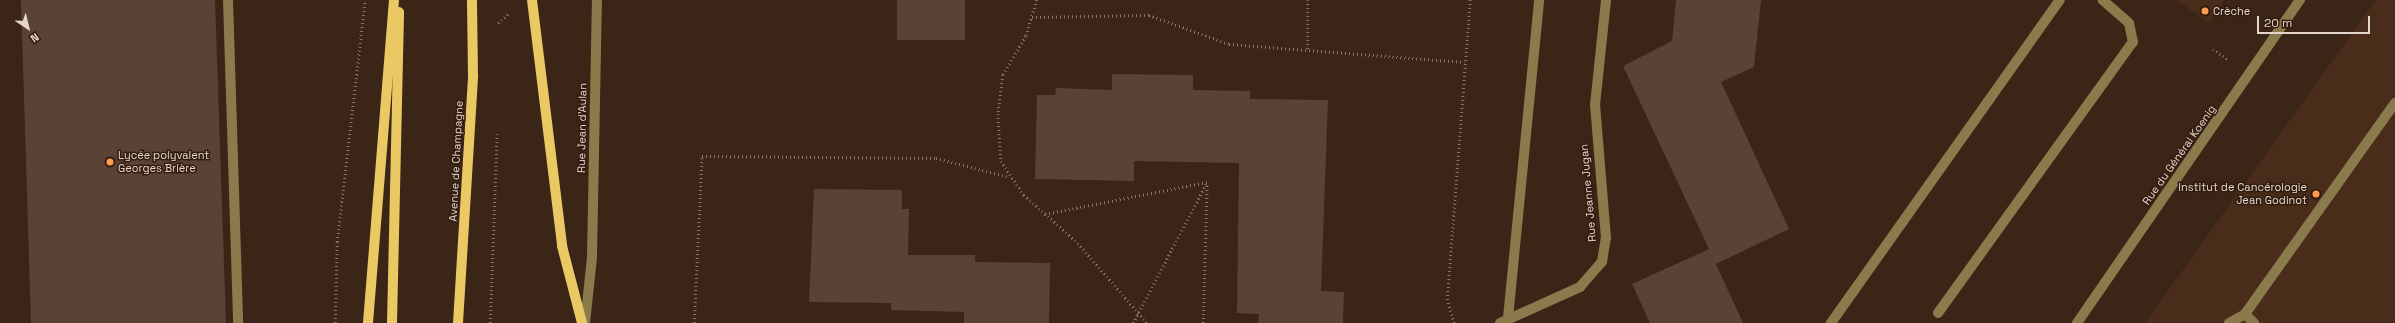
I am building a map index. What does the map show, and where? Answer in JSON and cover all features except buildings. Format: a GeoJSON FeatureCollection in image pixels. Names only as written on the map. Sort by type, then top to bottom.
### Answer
{"type":"FeatureCollection","features":[{"type":"Feature","properties":{"kind":"main road"},"geometry":{"type":"LineString","coordinates":[[368,323],[394,0]]}},
{"type":"Feature","properties":{"kind":"main road"},"geometry":{"type":"LineString","coordinates":[[392,323],[399,0]]}},
{"type":"Feature","properties":{"kind":"main road","name":"Avenue de Champagne"},"geometry":{"type":"LineString","coordinates":[[458,323],[473,75],[472,0]]}},
{"type":"Feature","properties":{"kind":"main road"},"geometry":{"type":"LineString","coordinates":[[532,0],[562,246],[583,323]]}},
{"type":"Feature","properties":{"kind":"street"},"geometry":{"type":"LineString","coordinates":[[228,0],[238,323]]}},
{"type":"Feature","properties":{"kind":"street","name":"Rue Jean d'Aulan"},"geometry":{"type":"LineString","coordinates":[[583,323],[592,258],[597,0]]}},
{"type":"Feature","properties":{"kind":"street"},"geometry":{"type":"LineString","coordinates":[[1504,320],[1540,0]]}},
{"type":"Feature","properties":{"kind":"street","name":"Rue Jeanne Jugan"},"geometry":{"type":"LineString","coordinates":[[1504,320],[1580,287],[1602,262],[1606,238],[1595,105],[1606,0]]}},
{"type":"Feature","properties":{"kind":"street"},"geometry":{"type":"LineString","coordinates":[[1831,323],[2060,0]]}},
{"type":"Feature","properties":{"kind":"street"},"geometry":{"type":"LineString","coordinates":[[1938,313],[2132,42],[2129,23],[2103,0]]}},
{"type":"Feature","properties":{"kind":"street","name":"Rue du Général Koenig"},"geometry":{"type":"LineString","coordinates":[[2077,323],[2300,0]]}},
{"type":"Feature","properties":{"kind":"street"},"geometry":{"type":"LineString","coordinates":[[2229,323],[2245,314],[2395,103]]}},
{"type":"Feature","properties":{"kind":"street"},"geometry":{"type":"LineString","coordinates":[[2245,314],[2254,323]]}},
{"type":"Feature","properties":{"kind":"path"},"geometry":{"type":"LineString","coordinates":[[335,323],[337,242],[364,0]]}},
{"type":"Feature","properties":{"kind":"path"},"geometry":{"type":"LineString","coordinates":[[1037,0],[1026,36],[1003,75],[998,114],[1000,162],[1009,177],[1045,214],[1078,243],[1147,323]]}},
{"type":"Feature","properties":{"kind":"path"},"geometry":{"type":"LineString","coordinates":[[1308,0],[1308,50]]}},
{"type":"Feature","properties":{"kind":"path"},"geometry":{"type":"LineString","coordinates":[[1454,323],[1447,300],[1464,62],[1470,0]]}},
{"type":"Feature","properties":{"kind":"path"},"geometry":{"type":"LineString","coordinates":[[1032,16],[1149,15],[1229,44],[1464,62]]}},
{"type":"Feature","properties":{"kind":"path"},"geometry":{"type":"LineString","coordinates":[[498,22],[498,29]]}},
{"type":"Feature","properties":{"kind":"path"},"geometry":{"type":"LineString","coordinates":[[490,323],[497,130]]}},
{"type":"Feature","properties":{"kind":"path"},"geometry":{"type":"LineString","coordinates":[[694,323],[702,156],[936,158],[1009,177]]}},
{"type":"Feature","properties":{"kind":"path"},"geometry":{"type":"LineString","coordinates":[[1045,214],[1207,182]]}},
{"type":"Feature","properties":{"kind":"path"},"geometry":{"type":"LineString","coordinates":[[1133,323],[1207,182]]}},
{"type":"Feature","properties":{"kind":"path"},"geometry":{"type":"LineString","coordinates":[[1203,323],[1207,182]]}},
{"type":"Feature","properties":{"kind":"shaded area","name":"Crèche"},"geometry":{"type":"Polygon","coordinates":[[[2176,0],[2224,0],[2209,22],[2176,0]]]}},
{"type":"Feature","properties":{"kind":"shaded area","name":"Institut de Cancérologie Jean Godinot"},"geometry":{"type":"Polygon","coordinates":[[[2376,0],[2395,0],[2395,323],[2145,323],[2376,0]]]}},
{"type":"Feature","properties":{"kind":"place","name":"Crèche"},"geometry":{"type":"Point","coordinates":[2205,11]}},
{"type":"Feature","properties":{"kind":"place","name":"Lycée polyvalent Georges Brière"},"geometry":{"type":"Point","coordinates":[110,162]}},
{"type":"Feature","properties":{"kind":"place","name":"Institut de Cancérologie Jean Godinot"},"geometry":{"type":"Point","coordinates":[2316,194]}}]}
